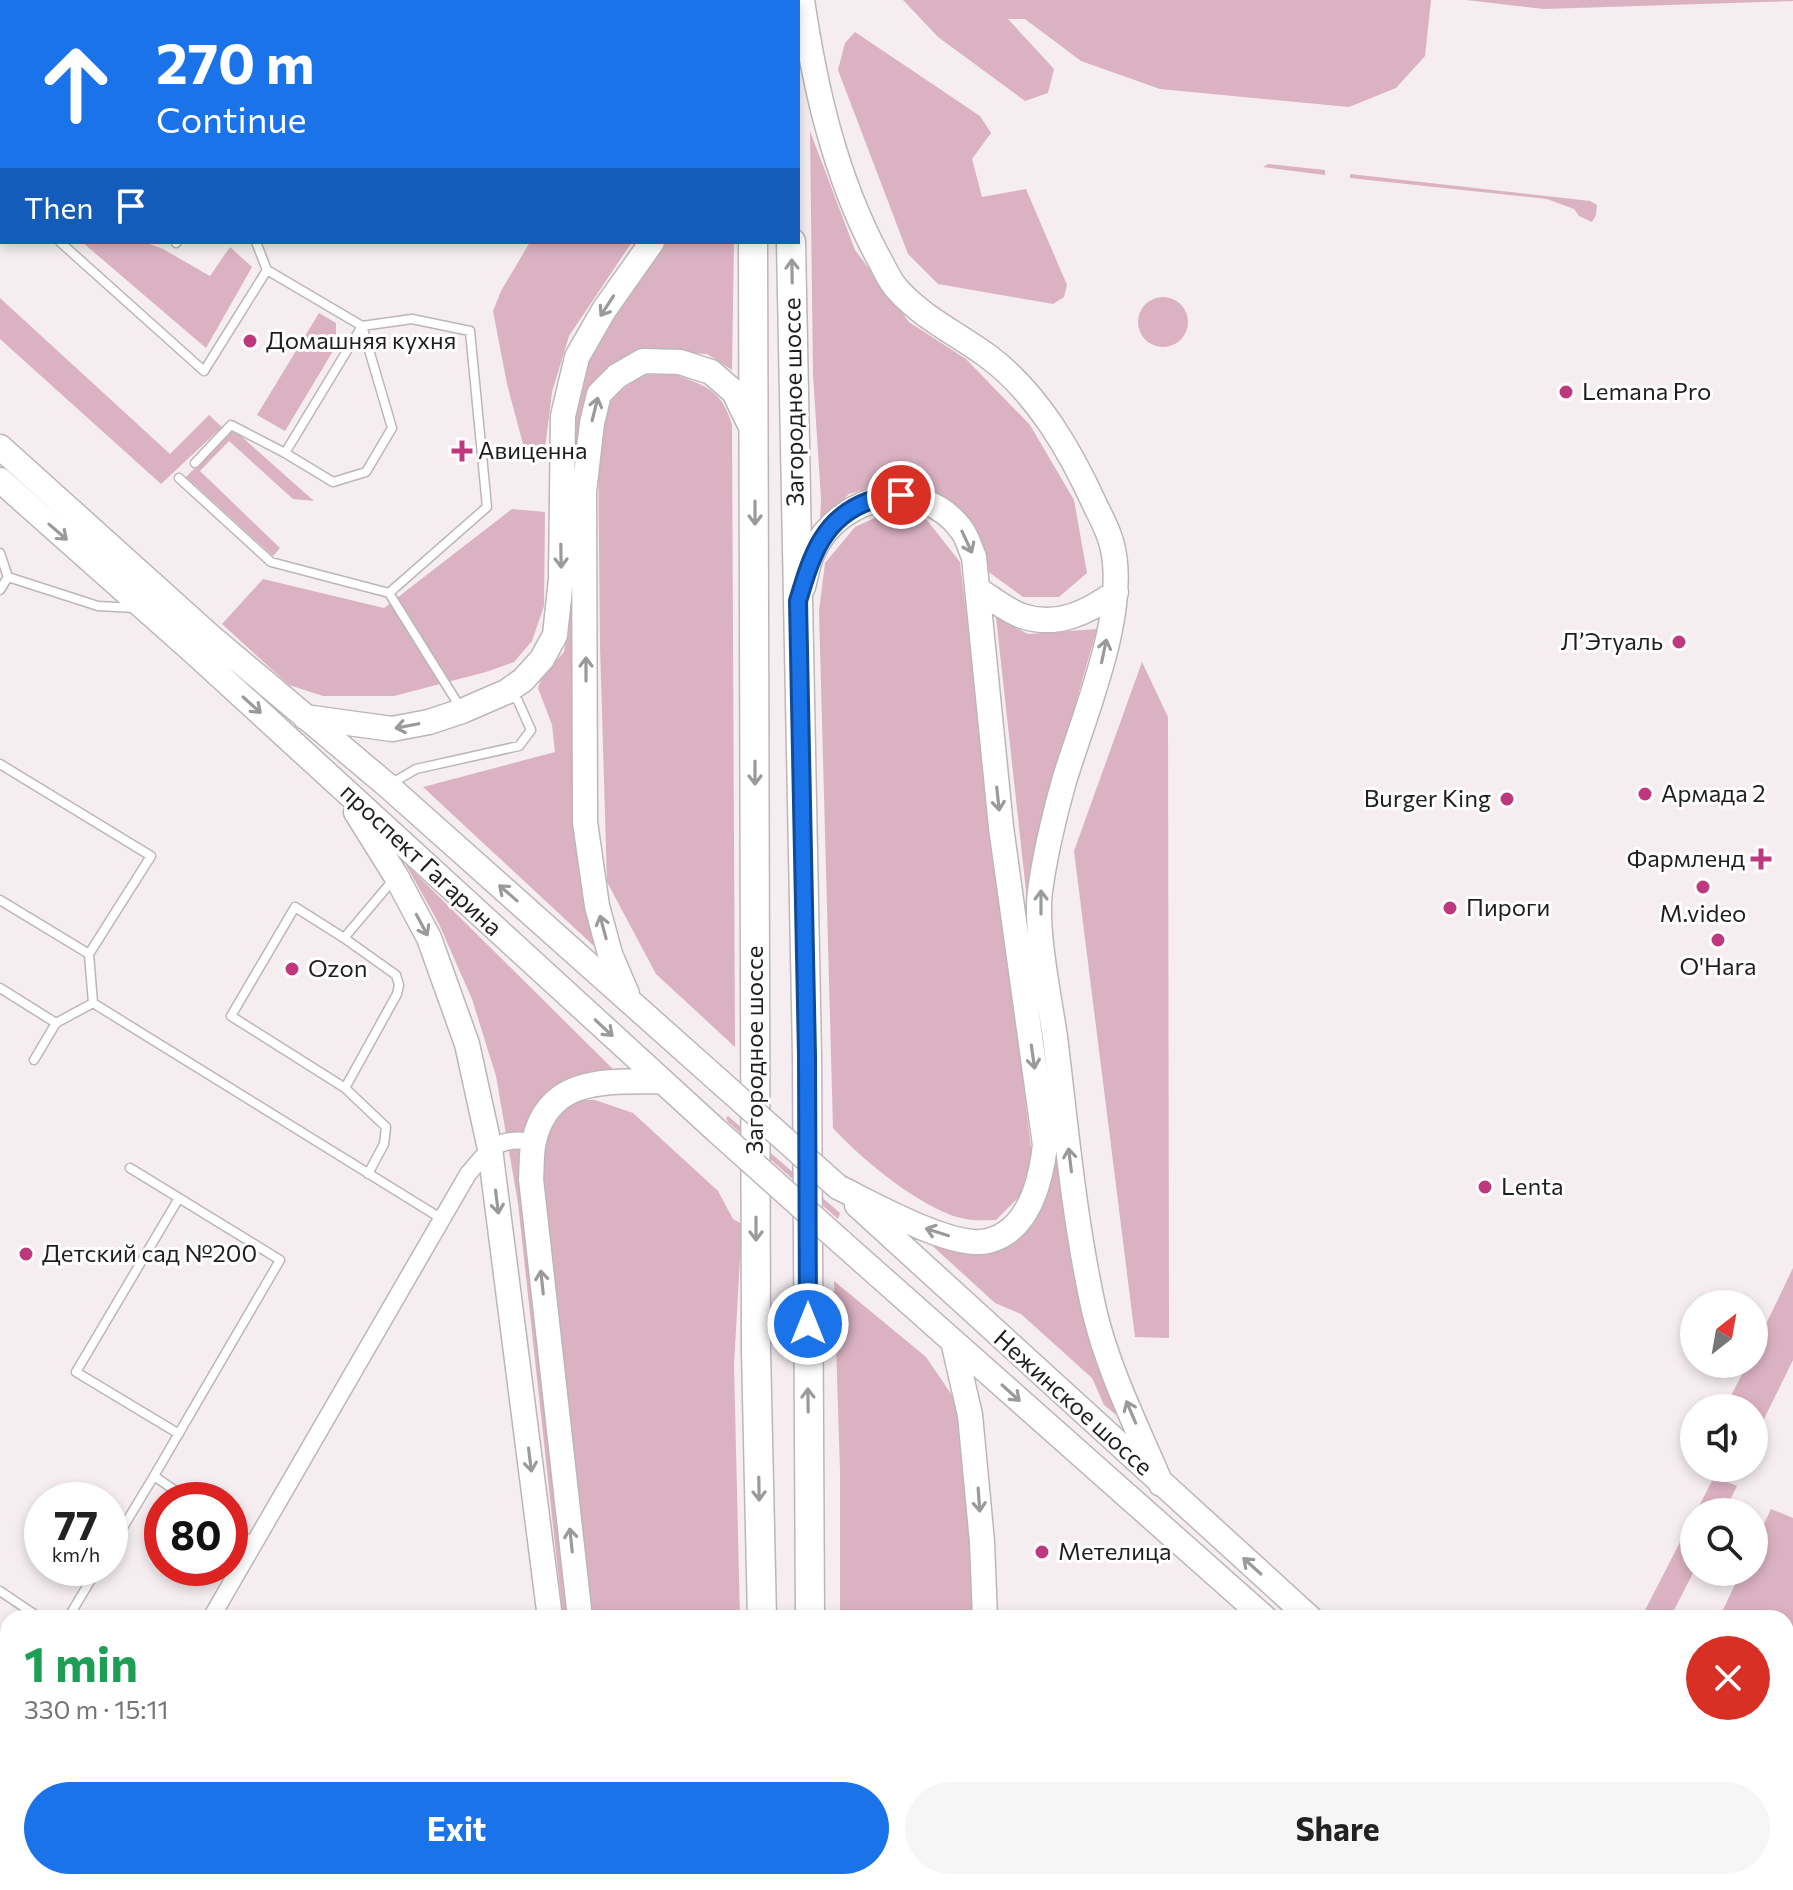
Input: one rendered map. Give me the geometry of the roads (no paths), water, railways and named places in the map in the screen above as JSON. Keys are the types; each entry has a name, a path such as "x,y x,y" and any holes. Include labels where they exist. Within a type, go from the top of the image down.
{"highway":[{"name":"Загородное шоссе","path":"753,244 756,1335 762,1610"},
{"name":"Загородное шоссе","path":"791,244 807,1056 810,1610"}],"main road":[{"path":"802,0 816,85 835,155 861,225 894,287 926,317 994,361 1032,399 1056,431 1089,492 1111,542 1117,570 1116,592 1101,665 1052,826 1039,897 1076,1201 1095,1312 1118,1381 1161,1484"},
{"path":"303,717 392,729 429,722 506,692 523,680 542,659 555,635 561,579 563,416 577,357 604,310 651,244"},
{"path":"630,1000 610,954 597,906 585,822 584,492 592,423 599,394 617,376 643,361 680,362 711,372 734,392 755,435"},
{"name":"проспект Гагарина","path":"0,447 303,717 388,786 838,1187"},
{"name":"проспект Гагарина","path":"0,480 145,608 840,1241"},
{"path":"798,601 814,550 838,519 869,501 901,495 935,506 961,528 974,557 1001,827 1045,1145 1032,1201 1005,1233 987,1242 963,1240 928,1230 838,1187"},
{"path":"978,590 1021,616 1055,621 1088,611 1116,592"},
{"path":"340,786 396,876 429,938 467,1044 490,1149 549,1610"},
{"path":"579,1610 531,1179 534,1142 551,1105 569,1092 593,1083 661,1081"},
{"name":"Нежинское шоссе","path":"838,1187 1301,1610"},
{"name":"Нежинское шоссе","path":"840,1241 1256,1610"},
{"path":"953,1341 970,1415 981,1527 985,1610"}],"street":[{"path":"216,1610 468,1174 490,1149 514,1139 534,1142"}],"lane":[{"path":"62,244 204,371 267,270"},
{"path":"257,244 267,270 362,326 412,319 470,331 487,507 389,593"},
{"path":"285,453 362,326"},
{"path":"195,463 231,425 333,482 366,472 392,428 362,326"},
{"path":"179,478 271,562 389,593 462,711"},
{"path":"0,553 8,577"},
{"path":"8,577 98,606 145,608"},
{"path":"0,590 8,577"},
{"path":"388,786 416,769 519,746 531,730 518,701 506,692"},
{"path":"0,764 151,856 89,954 93,1003"},
{"path":"344,938 396,876"},
{"path":"0,900 89,954"},
{"path":"345,1088 397,994 399,985 396,975 295,907 231,1016 345,1088 386,1127 384,1144 368,1174"},
{"path":"0,988 56,1023"},
{"path":"34,1060 56,1023 93,1003"},
{"path":"93,1003 442,1220"},
{"path":"128,1519 280,1260 130,1168"},
{"path":"179,1198 76,1372 179,1434"},
{"path":"154,1476 163,1482"},
{"path":"248,1539 256,1545"},
{"path":"73,1610 87,1586"},
{"path":"0,1591 28,1610"}],"place":[{"name":"Домашняя кухня","path":"250,341"},
{"name":"Lemana Pro","path":"1566,392"},
{"name":"Авиценна","path":"462,451"},
{"name":"Л’Этуаль","path":"1679,642"},
{"name":"Армада 2","path":"1645,794"},
{"name":"Burger King","path":"1507,799"},
{"name":"Фармленд","path":"1761,859"},
{"name":"M.video","path":"1703,887"},
{"name":"Пироги","path":"1450,908"},
{"name":"O'Hara","path":"1718,940"},
{"name":"Ozon","path":"292,969"},
{"name":"Lenta","path":"1485,1187"},
{"name":"Детский сад №200","path":"26,1254"},
{"name":"Метелица","path":"1042,1552"}]}
